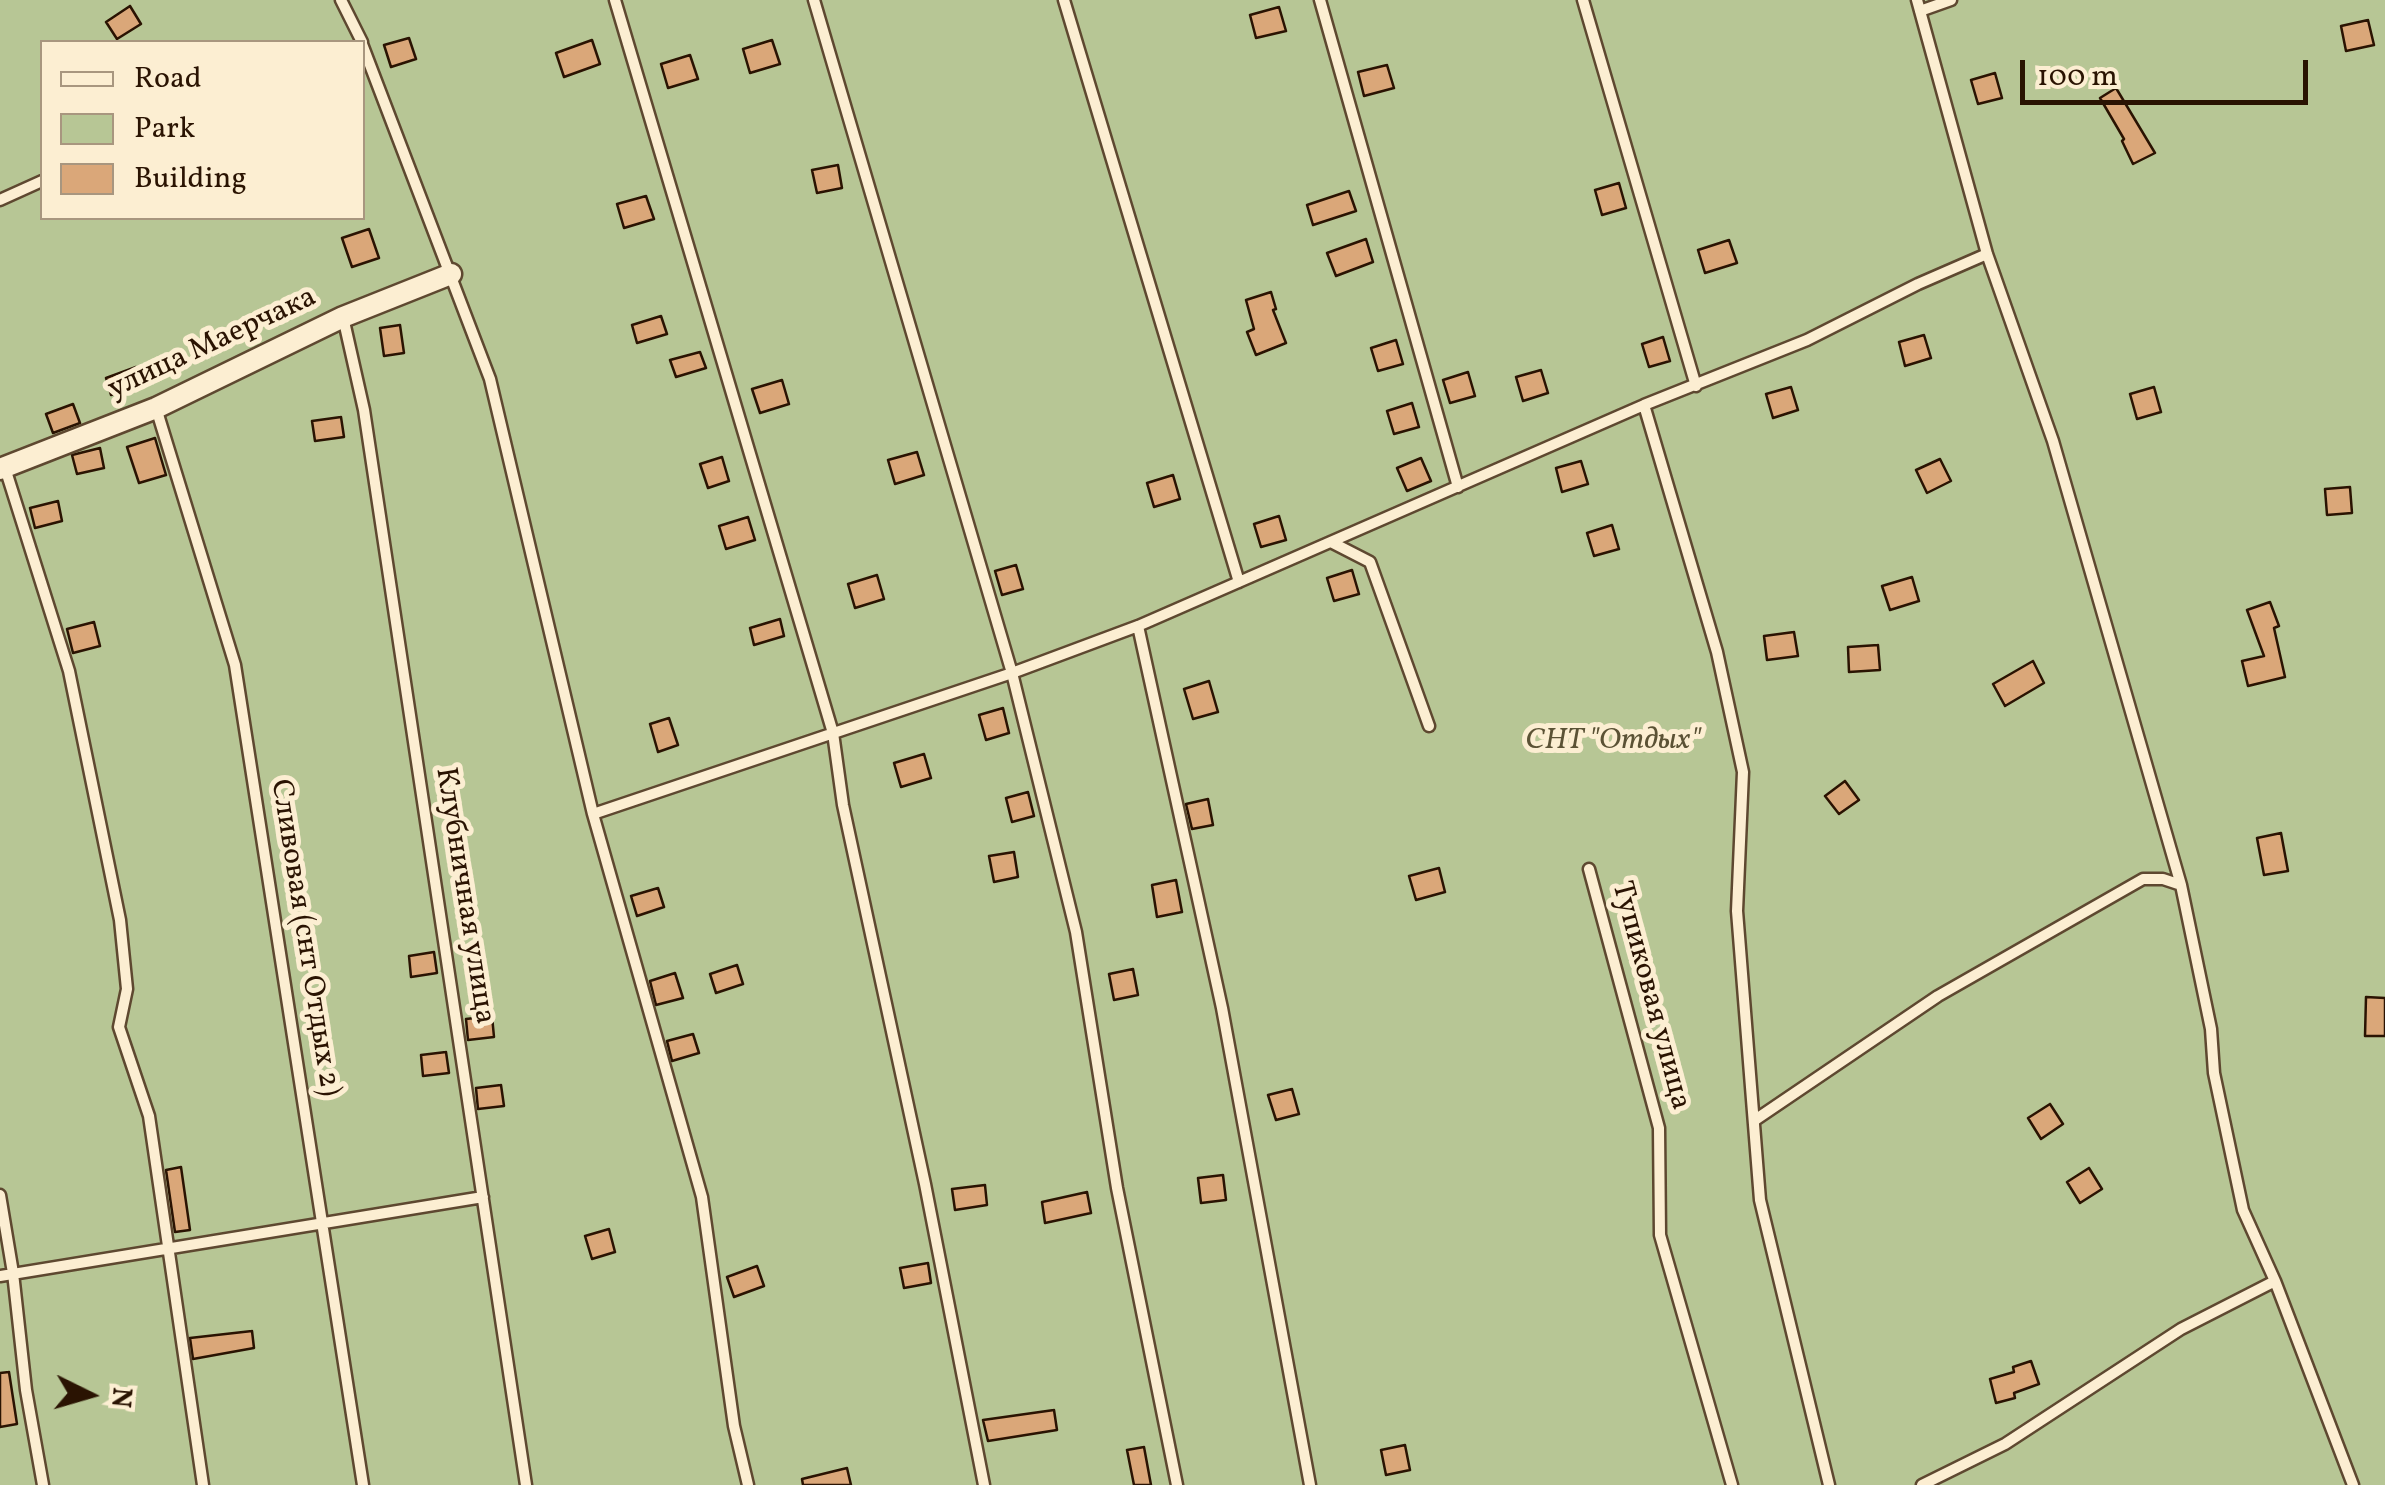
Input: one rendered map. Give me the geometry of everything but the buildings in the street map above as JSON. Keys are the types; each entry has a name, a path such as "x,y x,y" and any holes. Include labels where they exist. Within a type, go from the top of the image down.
{"street":[{"name":"улица Маерчака","path":"2,469 156,408 343,316 451,274"}],"lane":[{"path":"342,0 357,40"},
{"path":"615,0 833,732 843,805 925,1184 984,1485"},
{"path":"814,0 1012,673 1076,932 1117,1188 1176,1485"},
{"path":"1064,0 1239,582"},
{"path":"1320,0 1458,487"},
{"path":"1583,0 1696,386"},
{"path":"1951,0 1919,6 1987,254 2053,441 2181,884 2212,1029 2214,1073 2243,1210 2275,1281 2353,1485"},
{"path":"365,59 490,380 593,814 702,1197 734,1426 748,1485"},
{"path":"0,200 40,182"},
{"path":"593,814 1012,673 1138,626 1644,404 1807,340 1987,254"},
{"name":"Клубничная улица","path":"343,316 364,410 526,1485"},
{"path":"1644,404 1717,652 1743,772 1737,911 1760,1200 1829,1485"},
{"name":"Сливовая (снт Отдых 2)","path":"156,408 234,665 363,1485"},
{"path":"2,469 69,672 120,920 127,990 119,1026 149,1116 203,1485"},
{"path":"1331,542 1370,562 1429,726"},
{"path":"1138,626 1222,1008 1310,1485"},
{"name":"Тупиковая улица","path":"1590,869 1659,1128 1660,1235 1732,1485"},
{"path":"1755,1120 1938,996 2144,879 2181,884"},
{"path":"0,1194 42,1485"},
{"path":"0,1276 483,1197"},
{"path":"1922,1485 2005,1444 2181,1328 2275,1281"}],"green space":[{"name":"СНТ \"Отдых\"","path":"0,0 2385,0 2385,1485 0,1485"}]}
